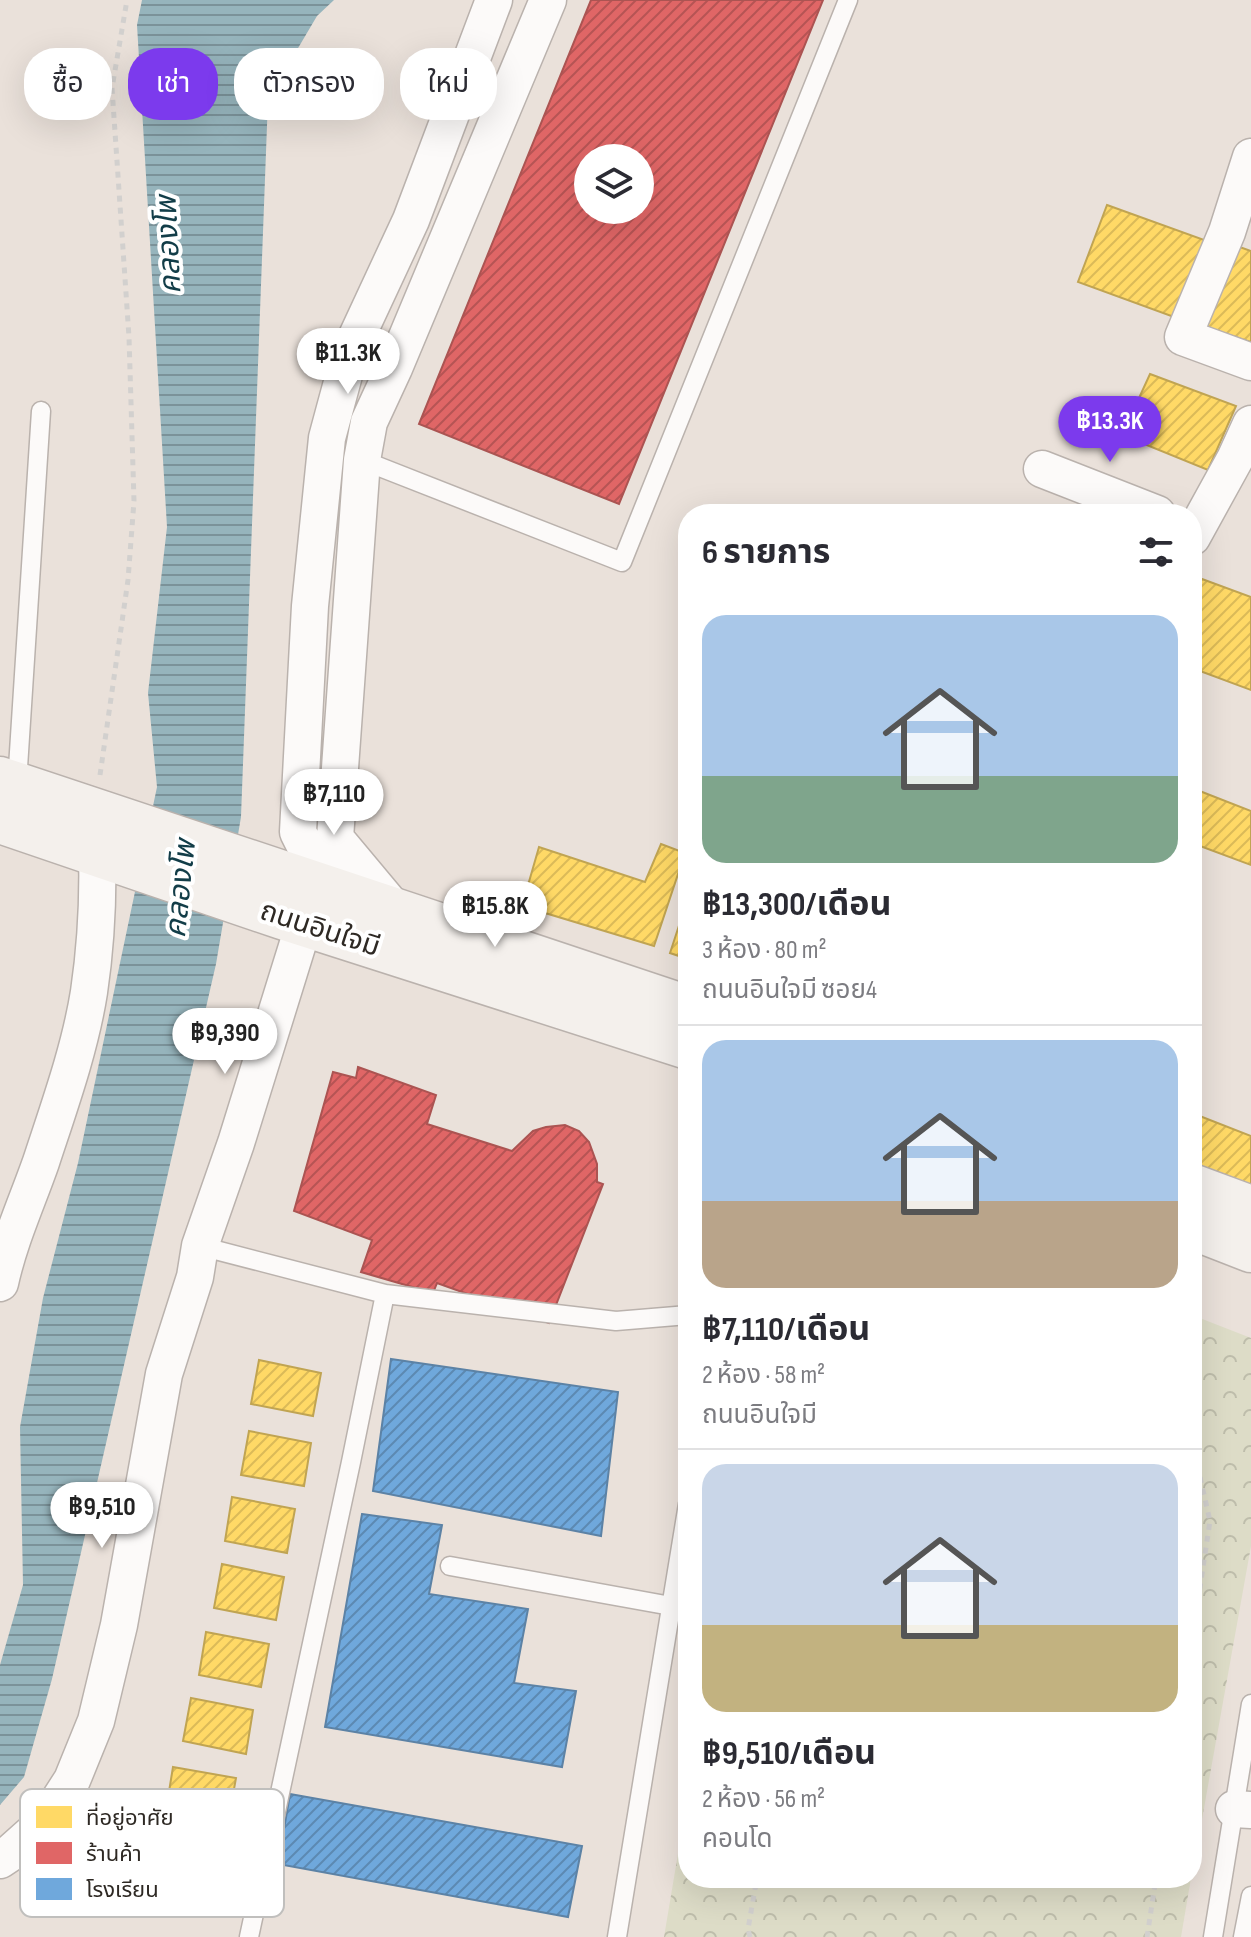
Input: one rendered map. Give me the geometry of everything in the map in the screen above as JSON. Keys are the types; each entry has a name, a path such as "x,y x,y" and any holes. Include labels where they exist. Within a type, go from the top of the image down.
{"main road":[{"name":"ถนนอินใจมี","path":"6,795 105,836 302,894 678,1043"},
{"name":"ถนนอินใจมี","path":"302,894 396,911 678,1005"},
{"path":"1202,1190 1251,1208"},
{"path":"1202,1231 1251,1250"}],"street":[{"path":"302,894 298,832 310,606 327,438 351,349 411,220 494,0"},
{"path":"66,1789 96,1721 119,1625 164,1374 195,1277 200,1246 236,1143 302,894 335,838 362,460 369,422 548,0"},
{"path":"1251,157 1227,232 1183,337 1251,362"},
{"path":"1202,516 1235,459 1251,424"},
{"path":"1042,469 1131,504"},
{"path":"0,1283 5,1257 71,1067 88,994 105,836"},
{"path":"335,838 396,911"},
{"path":"0,1860 20,1844"}],"lane":[{"path":"362,460 622,562 848,0"},
{"path":"6,795 41,411"},
{"path":"200,1246 385,1294 616,1321 678,1316"},
{"path":"281,1789 385,1294"},
{"path":"617,1937 678,1564"},
{"path":"450,1566 671,1606"},
{"path":"1213,1937 1242,1810 1251,1704"},
{"path":"1243,1937 1251,1896"},
{"path":"249,1937 253,1917"}],"path":[{"path":"105,836 134,501 129,337 112,88 127,0"},
{"path":"1202,1486 1210,1521 1202,1574"},
{"path":"750,1937 748,1929 755,1888"},
{"path":"1147,1937 1154,1888"}],"green space":[{"path":"1202,1319 1251,1338 1251,1546 1202,1819"},
{"path":"678,1854 678,1888 1189,1888 1181,1937 664,1937"}],"water":[{"name":"คลองโพ","path":"142,0 334,0 317,16 298,48 234,48 234,120 267,120 241,817 216,964 52,1679 24,1777 0,1805 0,1665 23,1585 20,1427 43,1298 78,1163 157,787 148,693 167,527 143,120 218,120 218,48 138,48 137,25"}],"building: ที่อยู่อาศัย":[{"path":"1107,205 1207,241 1174,317 1078,282"},
{"path":"1234,245 1251,251 1251,342 1202,326"},
{"path":"1150,374 1236,406 1208,470 1122,435"},
{"path":"1202,579 1251,597 1251,690 1202,672"},
{"path":"1202,792 1251,811 1251,865 1202,847"},
{"path":"661,844 678,850 678,874 654,946 522,906 539,847 645,882"},
{"path":"678,929 678,956 670,953"},
{"path":"1202,1117 1251,1136 1251,1195 1202,1177"},
{"path":"259,1360 321,1373 313,1416 251,1404"},
{"path":"249,1431 311,1443 304,1486 241,1475"},
{"path":"232,1497 295,1509 287,1553 225,1541"},
{"path":"222,1564 284,1577 276,1620 214,1608"},
{"path":"206,1632 269,1644 261,1687 199,1675"},
{"path":"191,1698 253,1710 246,1754 183,1741"},
{"path":"173,1767 236,1778 234,1789 169,1789"}],"building: ร้านค้า":[{"path":"591,0 823,0 619,504 419,424"},
{"path":"358,1067 436,1095 427,1124 512,1151 533,1131 546,1127 565,1125 579,1131 589,1142 597,1164 597,1182 603,1184 549,1323 437,1283 433,1293 361,1272 372,1240 294,1211 333,1072 356,1078"}],"building: โรงเรียน":[{"path":"391,1359 618,1392 601,1536 373,1491"},
{"path":"362,1514 442,1525 429,1594 528,1609 514,1683 576,1691 562,1767 325,1727"},
{"path":"290,1794 582,1846 568,1917 284,1865 284,1829"}]}
